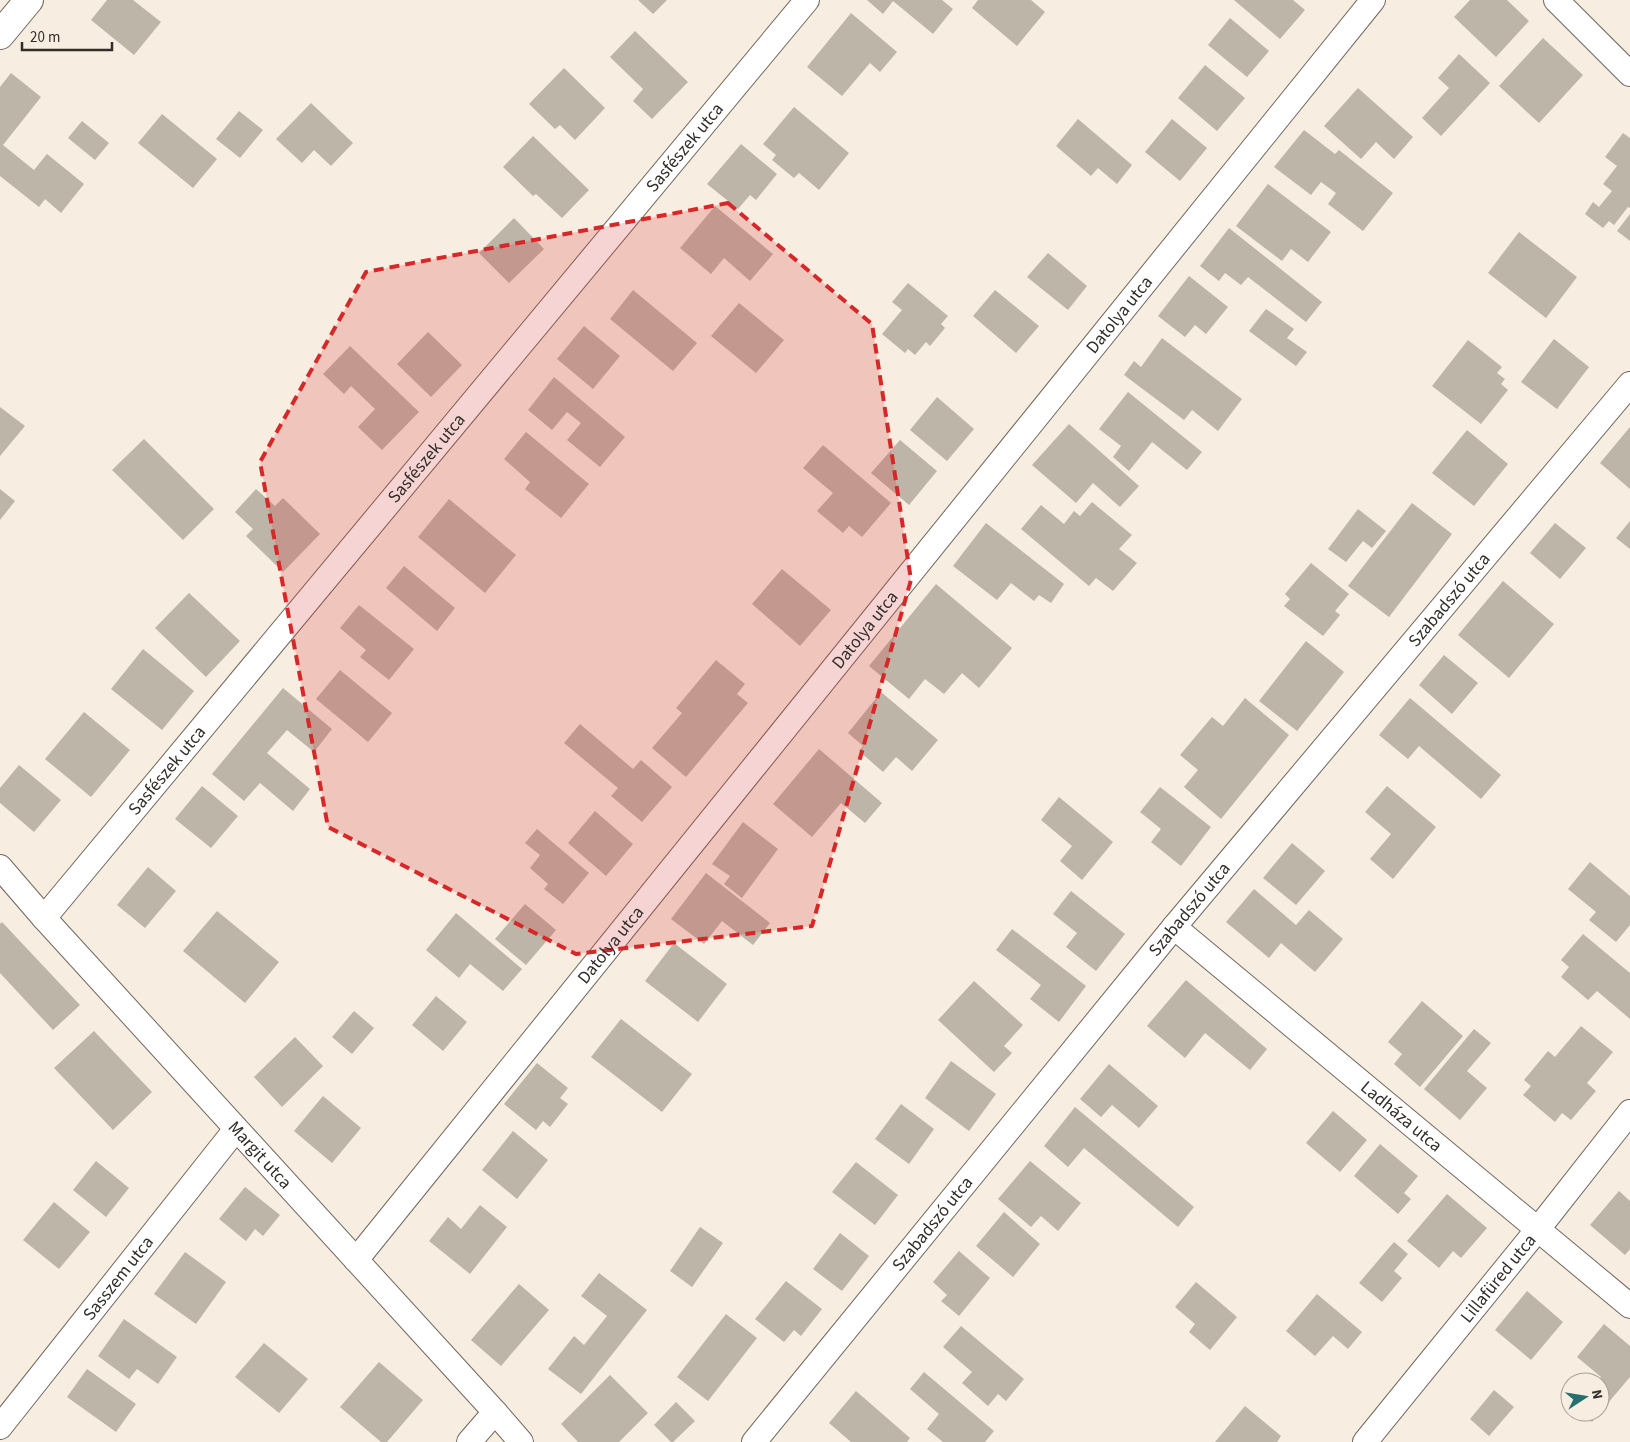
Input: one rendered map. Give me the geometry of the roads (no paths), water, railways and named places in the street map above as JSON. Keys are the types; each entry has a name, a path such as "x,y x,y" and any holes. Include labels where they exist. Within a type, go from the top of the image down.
{"street":[{"path":"0,35 29,0"},
{"name":"Sasfészek utca","path":"44,918 807,0"},
{"name":"Datolya utca","path":"356,1260 1373,0"},
{"path":"1556,0 1630,74"},
{"name":"Szabadszó utca","path":"754,1442 1174,926 1630,384"},
{"name":"Margit utca","path":"0,867 44,918 521,1442"},
{"name":"Ladháza utca","path":"1174,926 1630,1306"},
{"name":"Lillafüred utca","path":"1365,1442 1538,1229 1630,1112"},
{"name":"Sasszem utca","path":"0,1427 236,1129"},
{"path":"469,1442 495,1412"}]}
